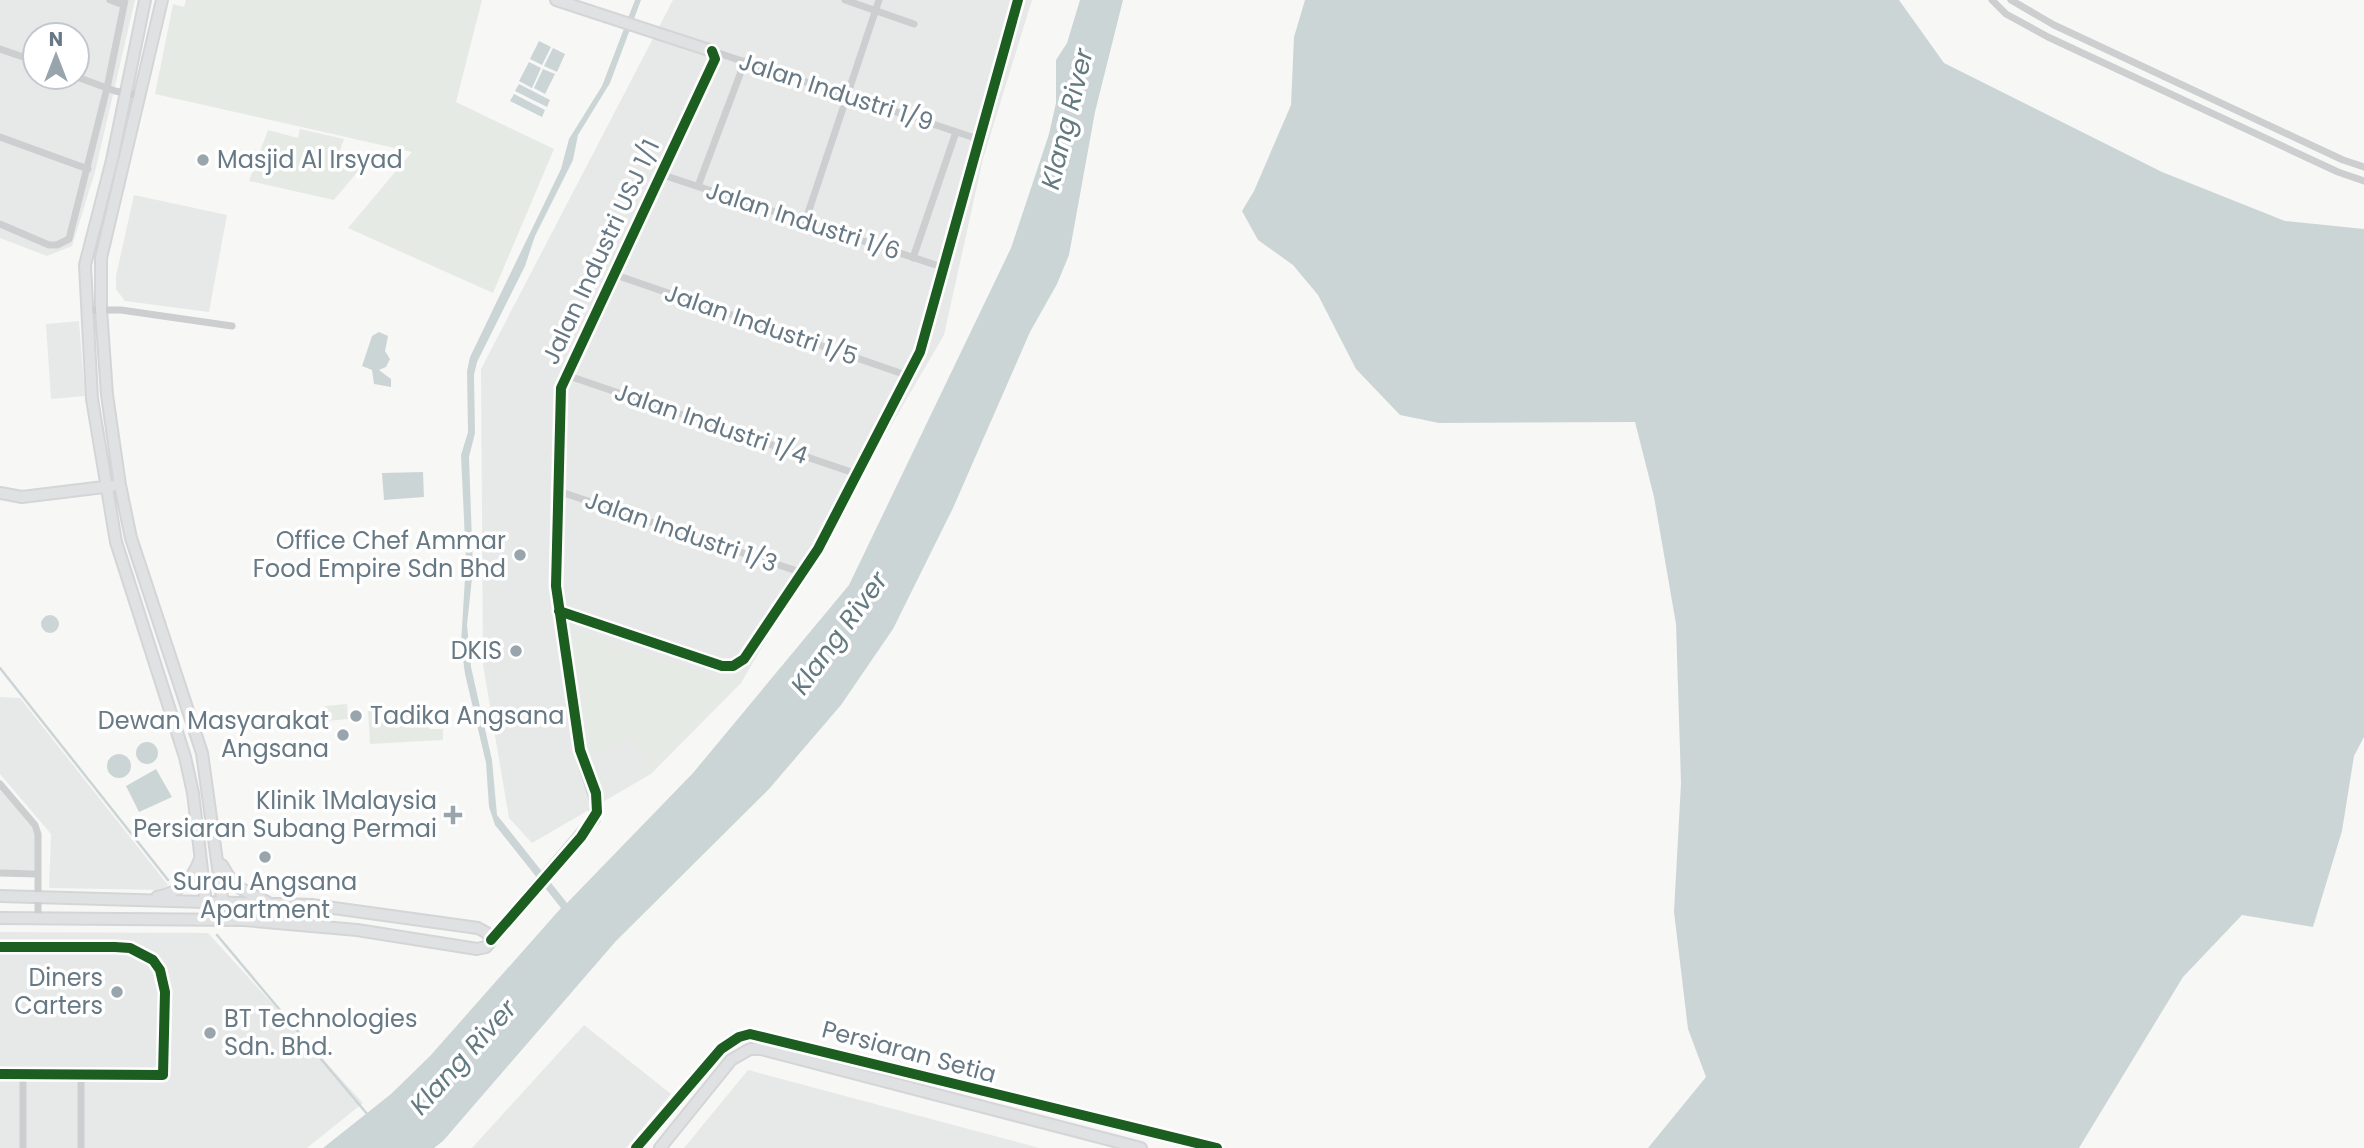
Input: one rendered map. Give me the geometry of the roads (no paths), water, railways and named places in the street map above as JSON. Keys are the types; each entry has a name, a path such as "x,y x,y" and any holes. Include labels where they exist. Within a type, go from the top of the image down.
{"main road":[{"path":"145,0 85,265 85,310 101,462 116,542 186,757 206,904 214,919"},
{"path":"162,0 102,258 100,309 107,395 131,538 202,753 223,904 214,919"},
{"name":"Jalan Industri 1/9","path":"556,0 712,51"},
{"name":"Jalan Industri USJ 1/1","path":"491,940 594,819 597,803 580,750 559,611 561,388 565,374 715,59 712,51"},
{"path":"83,490 96,478 101,462"},
{"path":"0,493 22,497 120,485"},
{"path":"83,490 93,492 109,507"},
{"path":"144,900 175,892 192,874 201,854"},
{"path":"218,856 234,885 271,904"},
{"path":"0,896 362,909 478,928 487,933 491,940 486,947 477,949 310,925 214,919 0,918"},
{"path":"636,1148 721,1049 744,1036 746,1051 730,1060 660,1148"},
{"name":"Persiaran Setia","path":"744,1036 763,1036 1015,1101 1110,1120 1217,1148"},
{"name":"Persiaran Setia","path":"746,1051 761,1049 1141,1148"}],"street":[{"path":"0,225 49,245 63,243 73,231 124,3 110,0"},
{"path":"845,0 914,24"},
{"path":"805,222 879,0"},
{"path":"559,611 722,666 733,666 744,659 803,573 909,376 928,331 1017,0"},
{"path":"1992,0 2006,15 2048,37 2338,172 2364,181"},
{"path":"2011,0 2067,31 2343,160 2364,167"},
{"path":"0,48 21,56"},
{"name":"Jalan Industri 1/9","path":"712,51 978,139"},
{"path":"698,186 746,61"},
{"path":"91,82 141,96"},
{"name":"Jalan Industri 1/9","path":"913,258 956,132"},
{"path":"0,137 88,169"},
{"name":"Jalan Industri 1/6","path":"660,173 945,268"},
{"name":"Jalan Industri 1/5","path":"613,274 909,376"},
{"path":"85,310 100,309 233,326"},
{"name":"Jalan Industri 1/4","path":"565,374 857,474"},
{"name":"Jalan Industri 1/3","path":"558,491 803,573"},
{"path":"0,784 35,825 38,919"},
{"path":"0,873 38,874"},
{"path":"0,947 130,948 153,960 160,970 164,992 163,1075 0,1074"},
{"path":"23,1074 23,1148"},
{"path":"81,1075 81,1148"}],"water":[{"name":"Klang River","path":"635,0 641,0 610,83 578,135 573,160 535,236 525,266 477,362 474,375 475,433 469,457 473,569 467,625 471,667 492,760 497,815 567,903 693,773 849,585 1011,248 1049,134 1056,103 1056,60 1067,43 1080,0 1123,0 1095,112 1069,255 1057,284 1030,332 953,508 893,629 841,705 769,789 616,941 443,1141 434,1148 323,1148 391,1094 430,1056 561,908 495,825 489,807 486,763 465,674 461,643 466,562 461,455 468,432 467,371 470,357 561,169 569,139 602,86"},
{"path":"1305,0 1899,0 1944,63 2162,172 2285,221 2364,229 2364,737 2354,756 2342,831 2313,927 2242,915 2183,977 2079,1148 1648,1148 1706,1077 1688,1029 1674,912 1681,783 1676,624 1654,497 1635,422 1439,423 1400,415 1356,369 1318,295 1293,265 1258,240 1242,211 1254,191 1291,105 1294,37"},
{"path":"539,41 551,47 542,65 530,59"},
{"path":"553,48 565,54 557,72 544,66"},
{"path":"529,62 541,68 532,88 519,81"},
{"path":"543,69 555,74 545,94 534,88"},
{"path":"519,84 550,100 547,107 515,91"},
{"path":"514,94 545,110 542,117 510,101"},
{"path":"379,332 388,336 385,351 390,359 386,367 379,370 391,379 391,387 374,384 372,370 362,366 372,336"},
{"path":"423,472 424,497 384,500 382,473"},
{"path":"46,615 54,615 59,624 57,631 46,633 41,628 41,620"},
{"path":"147,742 155,745 158,753 155,761 147,764 139,761 136,753 139,745"},
{"path":"119,754 127,758 131,766 127,774 119,778 111,774 107,766 111,758"},
{"path":"156,769 172,797 139,812 126,786"}],"waterway":[{"path":"0,668 168,880"},
{"path":"217,935 368,1115"}],"place":[{"name":"Masjid Al Irsyad","path":"203,160"},
{"name":"Office Chef Ammar Food Empire Sdn Bhd","path":"520,555"},
{"name":"DKIS","path":"516,651"},
{"name":"Tadika Angsana","path":"356,716"},
{"name":"Dewan Masyarakat Angsana","path":"343,735"},
{"name":"Klinik 1Malaysia Persiaran Subang Permai","path":"453,815"},
{"name":"Surau Angsana Apartment","path":"265,857"},
{"name":"Diners Carters","path":"117,992"},
{"name":"BT Technologies Sdn. Bhd.","path":"210,1033"}]}
